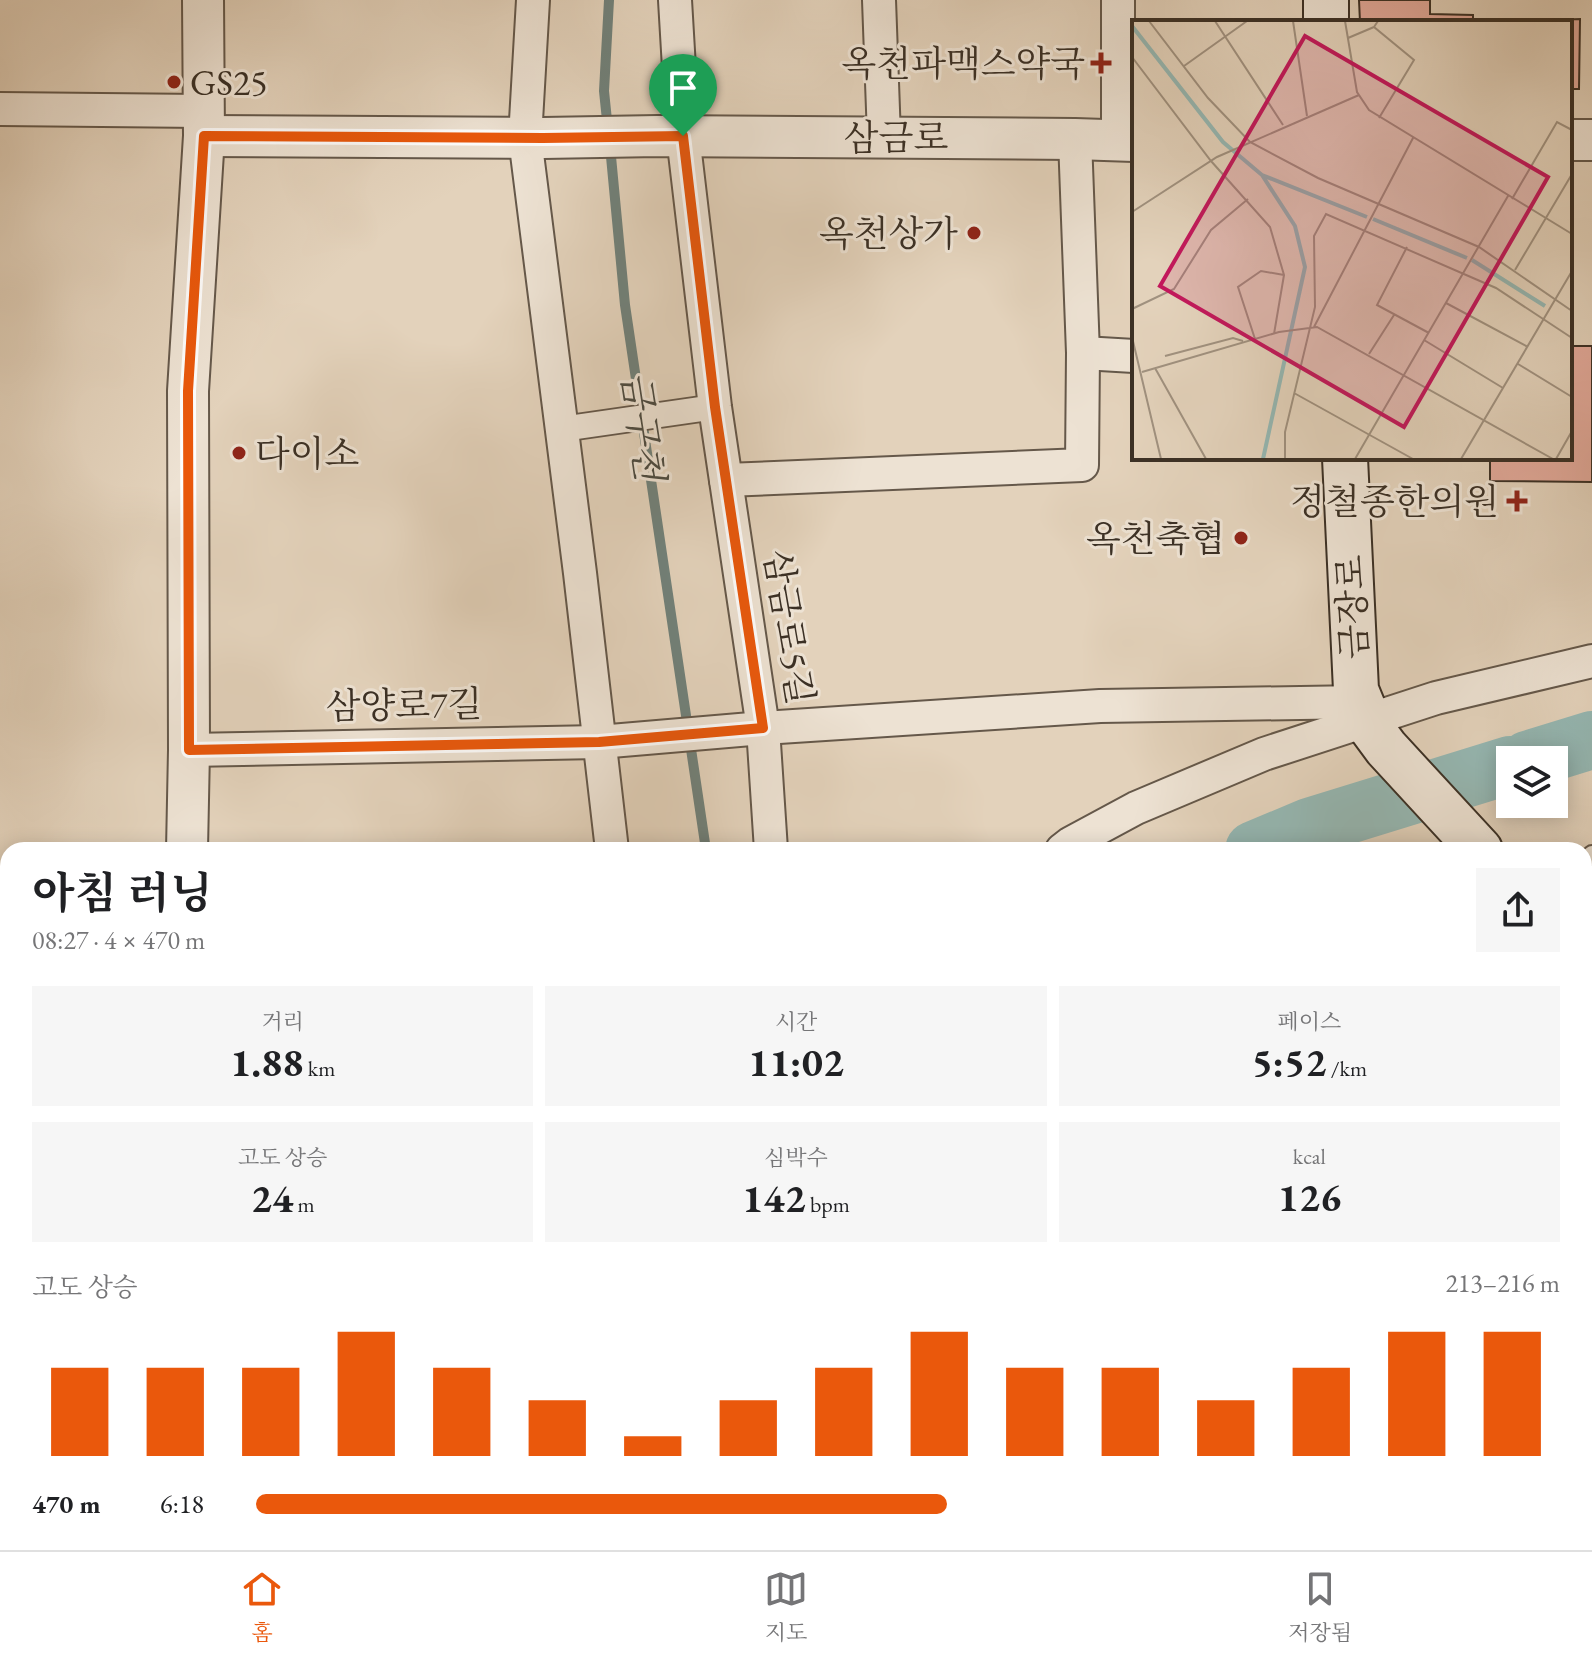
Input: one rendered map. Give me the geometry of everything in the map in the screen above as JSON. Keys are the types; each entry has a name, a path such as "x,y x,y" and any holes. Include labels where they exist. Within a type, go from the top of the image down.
{"main road":[{"name":"금장로","path":"1345,460 1356,690 1372,724"},
{"path":"1372,724 1473,842"}],"street":[{"path":"187,842 188,391 203,123 203,0"},
{"path":"533,0 534,138 562,429 610,740 612,842"},
{"name":"삼금로5길","path":"675,0 671,136 726,480 752,729 1100,706 1372,724"},
{"path":"879,0 884,137"},
{"path":"1118,0 1126,141"},
{"path":"0,109 203,123 534,138"},
{"name":"삼금로","path":"534,138 884,137 1126,141"},
{"path":"726,480 1082,465 1083,353 1075,139"},
{"path":"1083,353 1132,356"},
{"path":"562,429 715,407"},
{"path":"1073,842 1136,808 1264,754 1372,724 1436,698 1592,661"},
{"path":"752,729 770,842"},
{"name":"삼양로7길","path":"189,750 610,740 752,729"}],"building":[{"path":"1359,0 1430,0 1430,14 1473,15 1473,20 1360,20"},
{"path":"1580,19 1579,89 1572,89 1572,20 1546,20"},
{"path":"1572,346 1592,346 1592,482 1490,481 1490,460 1572,460"}],"waterway":[{"name":"금구천","path":"608,130 604,91 609,0"},
{"name":"금구천","path":"610,146 625,305 705,842"},
{"name":"금구천","path":"1568,747 1592,740"},
{"name":"금구천","path":"1273,842 1309,827 1496,769"}],"place":[{"name":"옥천파맥스약국","path":"1101,63"},
{"name":"GS25","path":"174,82"},
{"name":"옥천상가","path":"974,233"},
{"name":"다이소","path":"239,453"},
{"name":"정철종한의원","path":"1517,501"},
{"name":"옥천축협","path":"1241,538"}],"route":[{"path":"204,136 683,136 715,407 763,728 599,742 189,750 188,391 204,136"}]}
